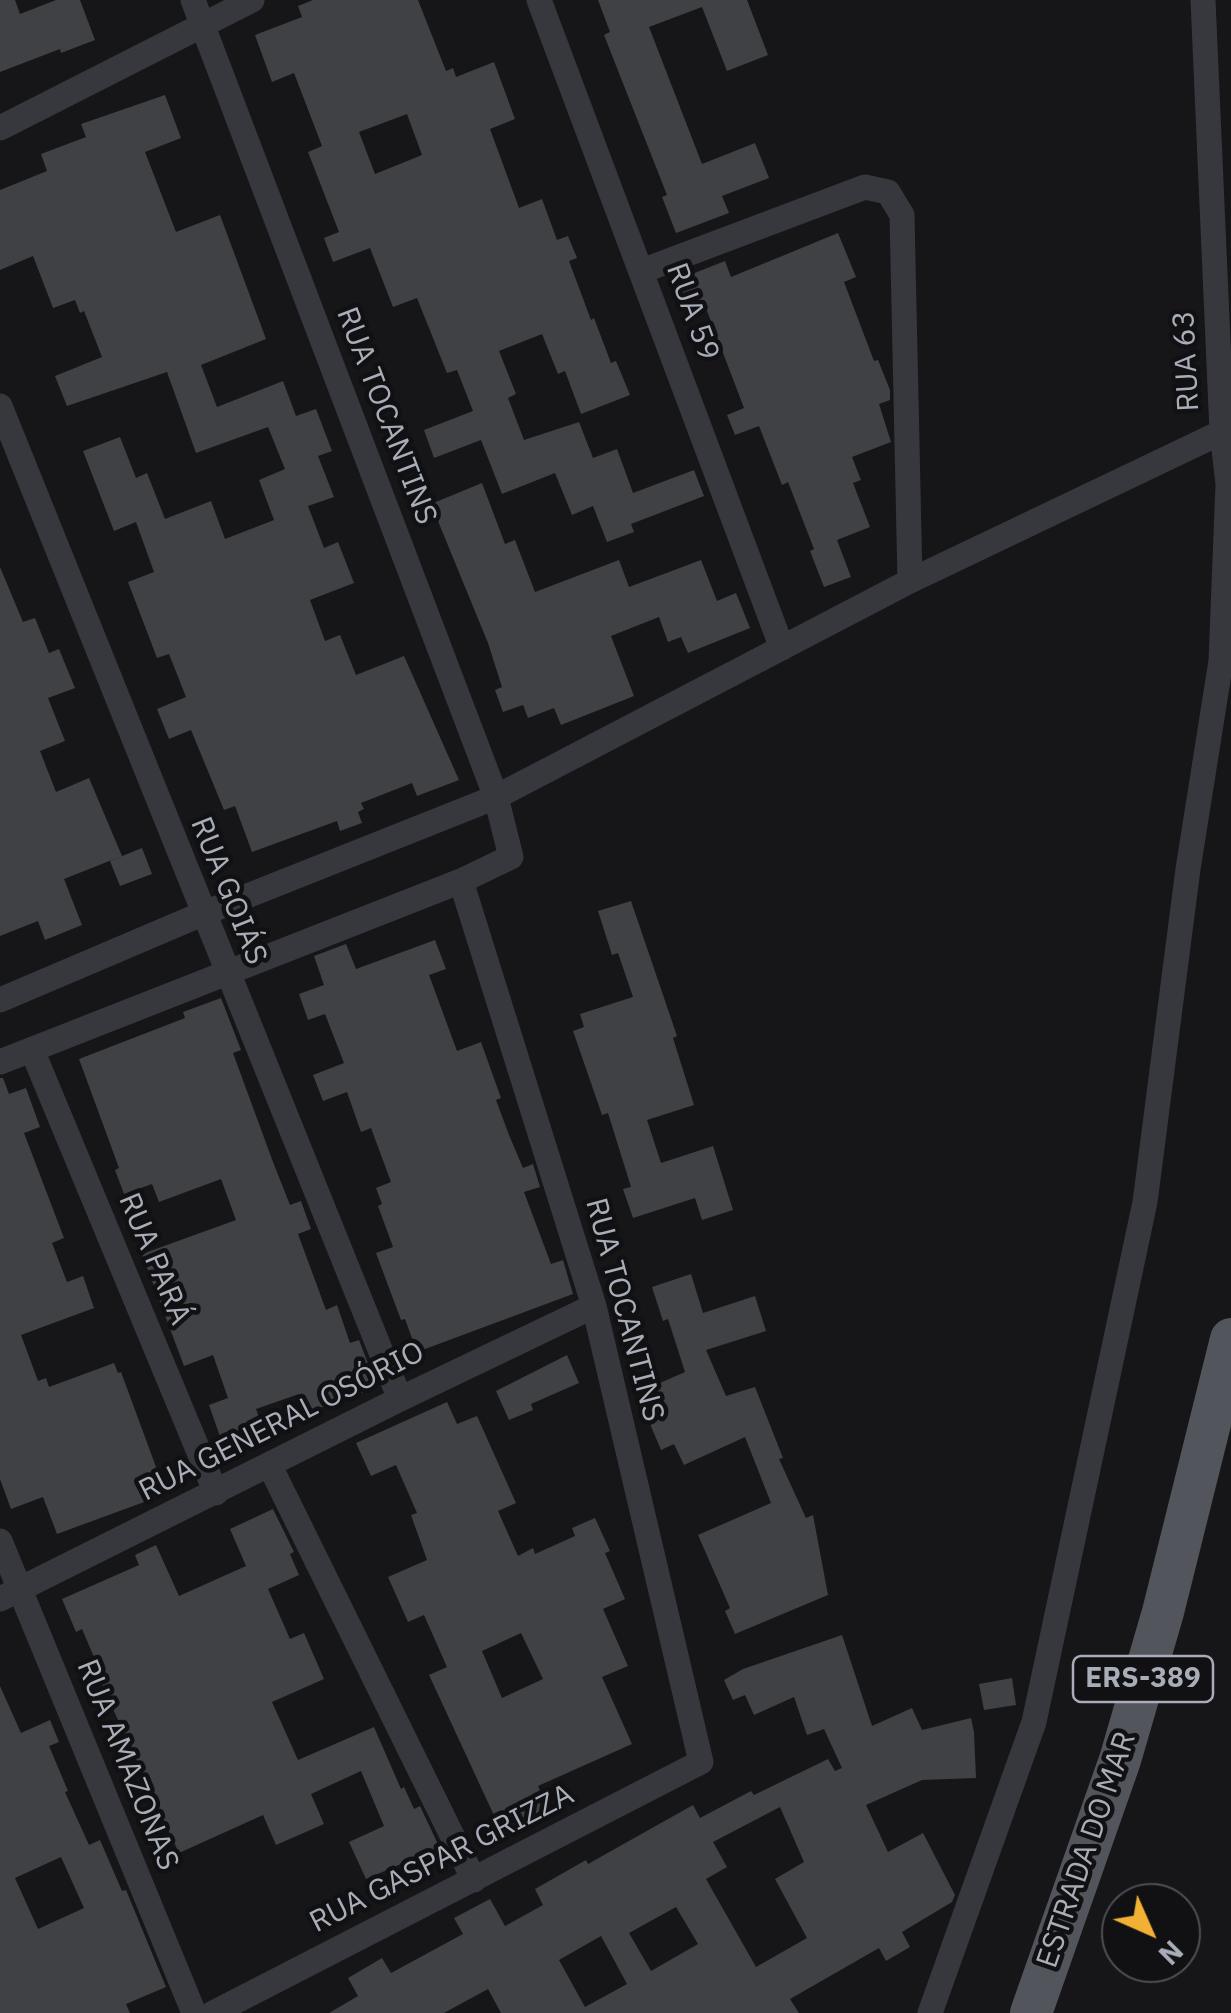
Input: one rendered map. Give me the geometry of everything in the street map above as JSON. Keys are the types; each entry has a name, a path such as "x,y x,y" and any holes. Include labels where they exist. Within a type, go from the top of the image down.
{"main road":[{"name":"ESTRADA DO MAR","path":"1031,2013 1120,1760 1164,1612 1231,1338"}],"street":[{"name":"RUA TOCANTINS","path":"193,0 496,797 511,857 461,881 594,1306 701,1762"},
{"path":"0,128 252,0"},
{"name":"RUA 59","path":"539,0 782,648"},
{"name":"RUA 63","path":"0,1000 202,914 496,797 910,581 1222,432 1203,0"},
{"path":"642,272 866,187 888,192 902,215 910,581"},
{"name":"RUA GOIÁS","path":"0,406 400,1398"},
{"path":"930,2013 1034,1722 1145,1202 1188,870 1221,661 1228,484 1222,432"},
{"path":"0,1062 461,881"},
{"name":"RUA PARÁ","path":"32,1050 216,1493"},
{"name":"RUA GENERAL OSÓRIO","path":"10,1594 400,1398 594,1306"},
{"path":"270,1466 474,1880"},
{"name":"RUA AMAZONAS","path":"0,1542 10,1594 194,2013"},
{"name":"RUA GASPAR GRIZZA","path":"212,2013 701,1762"}],"building":[{"path":"0,0 15,0 20,14 56,0 80,0 95,40 0,72"},
{"path":"313,0 418,0 446,71 453,68 456,77 494,62 515,119 490,129 519,208 542,199 557,240 568,236 577,258 569,261 591,320 594,318 611,363 616,361 630,395 581,414 565,371 558,374 542,334 499,351 516,394 508,398 524,440 579,422 593,458 617,449 633,493 694,470 704,496 631,524 634,532 607,542 593,506 572,515 555,473 502,494 481,440 434,458 424,430 473,411 457,370 447,373 417,298 393,307 370,248 333,262 324,238 339,232 308,152 322,146 294,73 272,82 255,35 302,17 298,6","holes":["407,114 422,155 375,174 359,132"]},
{"path":"598,0 747,0 768,55 727,71 702,7 649,27 702,164 755,143 769,178 722,196 729,213 676,233 662,197 667,195 604,35 610,32"},
{"path":"165,95 181,138 145,152 176,232 220,215 266,339 201,365 217,407 283,381 296,416 316,409 332,451 318,456 334,497 308,506 324,548 338,542 354,583 310,600 325,641 340,635 356,675 404,656 459,780 417,796 412,783 361,803 364,809 358,812 362,823 340,831 337,821 252,852 235,806 224,810 191,730 169,739 157,709 186,697 169,654 157,658 128,582 154,572 136,522 114,531 83,451 120,437 136,478 147,473 165,519 211,501 225,539 274,520 259,480 285,469 268,427 196,453 167,372 67,406 55,376 102,357 84,311 80,313 75,300 53,308 33,256 0,270 0,190 47,171 41,154 86,137 81,124"},
{"path":"838,233 856,277 844,282 874,361 878,360 890,390 890,400 879,404 891,442 852,457 861,480 853,483 870,527 837,540 851,577 824,587 788,482 782,485 759,426 735,435 727,415 744,408 704,303 685,310 674,281 725,261 731,277"},
{"path":"482,483 505,544 515,540 535,592 619,560 629,587 701,560 717,601 736,593 750,628 688,653 681,637 668,642 659,617 611,636 634,696 561,725 554,708 528,718 523,705 503,712 495,690 502,687 488,643 431,504"},
{"path":"0,567 23,622 35,618 49,653 59,649 75,688 48,698 65,741 40,751 56,792 89,778 122,856 64,879 82,925 45,940 38,921 0,936"},
{"path":"142,848 152,874 120,886 110,861"},
{"path":"631,901 677,1036 673,1038 694,1105 647,1120 661,1163 713,1146 733,1210 702,1220 695,1198 633,1218 623,1189 631,1187 608,1113 602,1115 573,1031 584,1027 580,1014 633,997 618,953 612,955 598,911"},
{"path":"435,940 446,969 429,975 457,1051 481,1042 501,1098 496,1100 509,1135 523,1168 533,1164 540,1187 524,1192 551,1264 563,1260 573,1294 417,1352 376,1253 393,1247 378,1206 382,1204 376,1188 391,1182 371,1128 361,1132 347,1092 323,1101 313,1075 344,1063 325,1014 308,1020 299,994 324,985 314,956 346,944 356,969"},
{"path":"221,998 241,1050 233,1053 273,1162 290,1205 301,1201 311,1229 298,1234 326,1310 337,1305 350,1343 359,1340 377,1387 306,1413 299,1394 256,1409 261,1423 255,1425 258,1435 224,1448 209,1405 228,1398 213,1355 184,1366 142,1254 236,1220 221,1179 159,1202 152,1184 124,1194 115,1170 119,1168 79,1059 185,1018 183,1012"},
{"path":"0,1078 9,1094 26,1088 40,1127 24,1133 64,1238 52,1243 67,1282 83,1276 94,1308 21,1335 38,1381 46,1378 49,1387 114,1363 121,1372 166,1494 57,1534 43,1497 11,1509 0,1479"},
{"path":"691,1274 703,1313 755,1296 766,1331 706,1350 726,1396 755,1387 783,1458 779,1459 806,1518 813,1515 828,1595 735,1634 725,1611 730,1608 698,1535 771,1503 745,1437 684,1465 674,1444 661,1450 637,1393 685,1372 668,1319 663,1321 652,1287"},
{"path":"567,1355 579,1383 531,1404 533,1410 509,1420 496,1391"},
{"path":"447,1402 457,1424 477,1416 516,1503 498,1511 518,1556 533,1548 535,1554 575,1536 572,1528 595,1518 625,1599 603,1609 628,1666 602,1677 632,1744 538,1786 551,1816 504,1837 429,1675 447,1667 424,1615 408,1622 388,1577 427,1560 411,1515 417,1513 396,1465 371,1476 356,1443","holes":["521,1633 543,1679 502,1698 482,1651"]},
{"path":"273,1509 294,1552 290,1554 299,1575 268,1589 290,1639 304,1633 324,1679 272,1702 298,1760 374,1727 401,1789 404,1787 414,1809 420,1806 444,1857 415,1870 410,1860 366,1879 349,1842 384,1826 361,1771 311,1794 324,1824 276,1845 263,1815 179,1853 96,1672 100,1671 82,1629 76,1632 62,1599 139,1565 135,1555 156,1545 179,1596 246,1566 230,1529"},
{"path":"842,1635 872,1726 912,1708 922,1730 971,1718 976,1778 922,1780 866,1805 888,1852 923,1833 955,1895 952,1902 902,1932 910,1947 886,1961 879,1948 790,1999 799,2013 501,2013 488,1989 444,2013 329,2013 358,1996 348,1978 382,1958 391,1973 463,1934 454,1918 490,1899 505,1926 543,1905 535,1889 693,1805 700,1818 751,1791 754,1795 828,1759 835,1771 842,1768 824,1729 807,1735 794,1697 754,1715 745,1695 733,1700 724,1680 743,1669","holes":["780,1807 804,1862 775,1879 807,1938 756,1967 706,1879 727,1867 713,1842","676,1907 698,1944 651,1971 629,1933","601,1936 627,1984 585,2007 559,1960"]},
{"path":"1012,1678 1016,1705 984,1710 979,1684"},
{"path":"0,1686 21,1733 50,1720 59,1742 49,1746 68,1791 65,1792 89,1845 100,1840 122,1891 126,1890 166,1987 126,2004 130,2013 0,2013","holes":["61,1857 84,1908 38,1929 15,1878"]}]}
